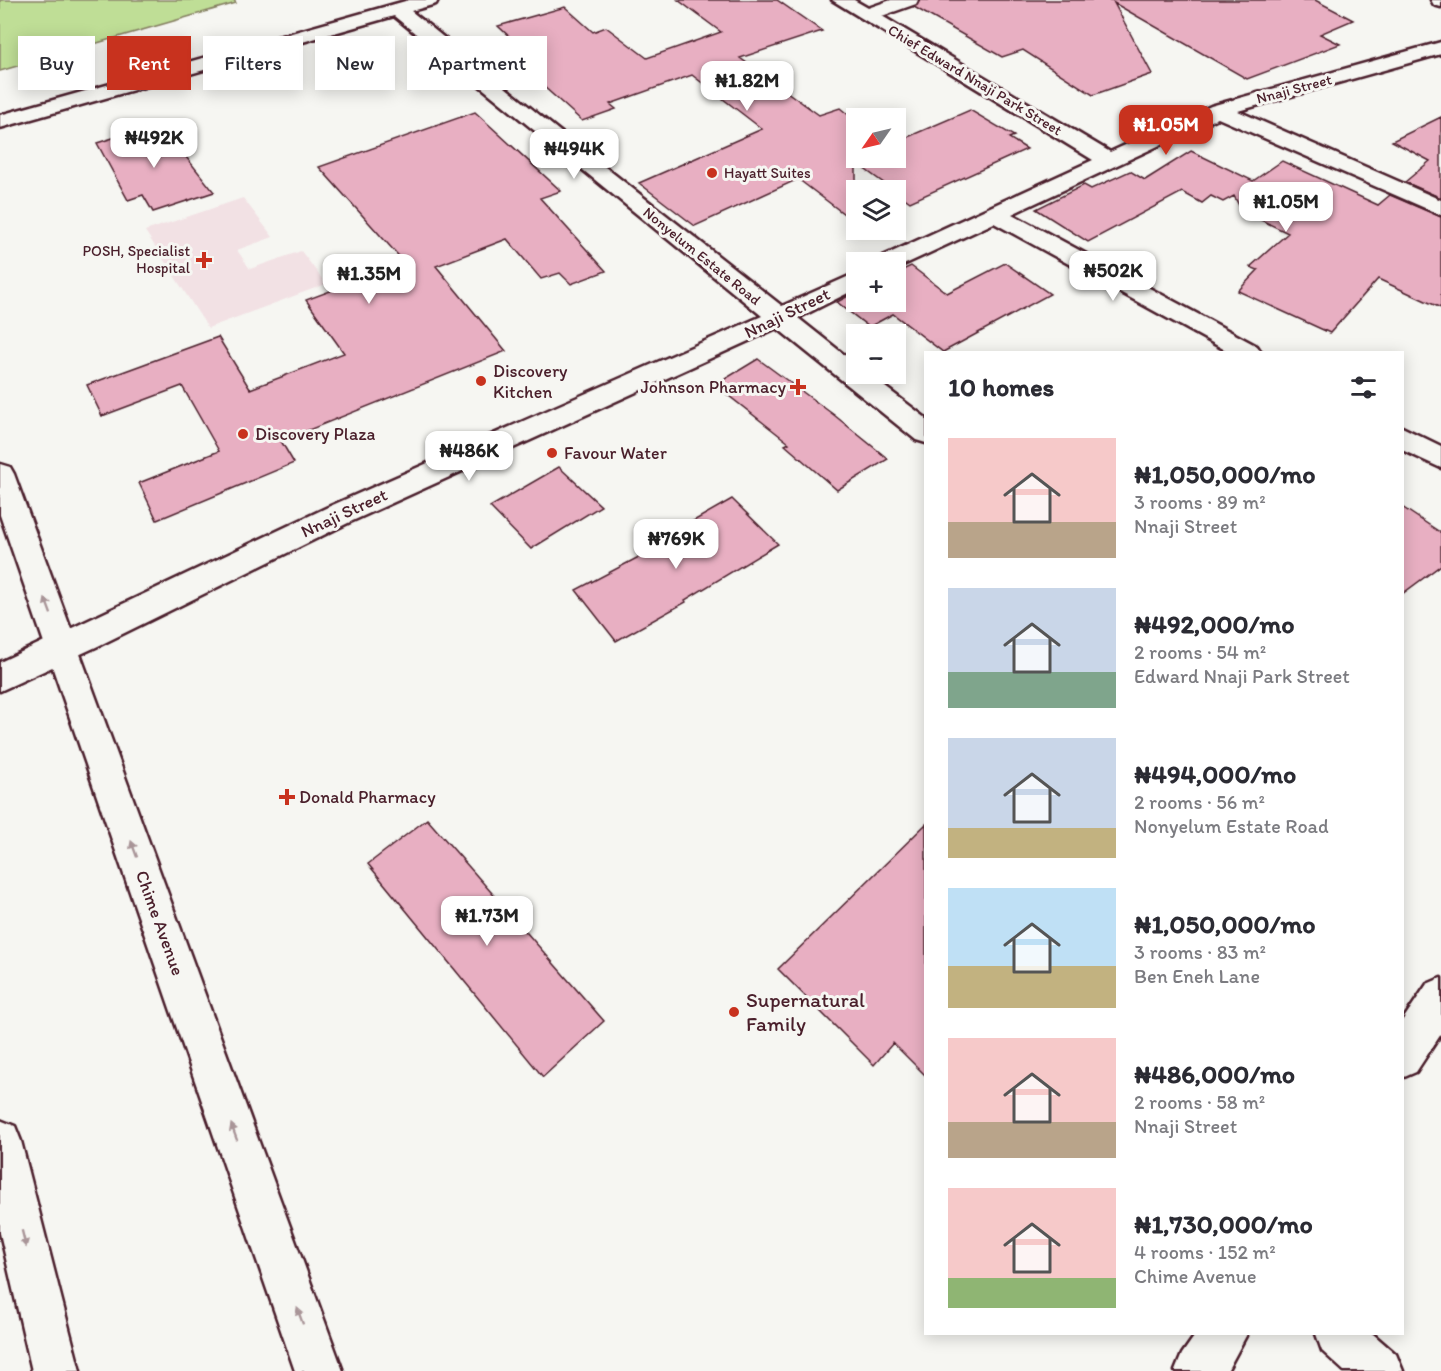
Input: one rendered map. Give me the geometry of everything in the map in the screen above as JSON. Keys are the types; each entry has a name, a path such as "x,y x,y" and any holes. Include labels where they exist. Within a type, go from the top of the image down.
{"street":[{"path":"0,122 429,0"},
{"name":"Chief Edward Nnaji Park Street","path":"841,0 1108,160"},
{"path":"867,15 909,0"},
{"name":"Nonyelum Estate Road","path":"396,9 924,432"},
{"name":"Nnaji Street","path":"906,255 998,215 1108,160 1218,110 1441,48"},
{"path":"1218,110 1441,208"},
{"path":"998,215 1246,351"},
{"name":"Nnaji Street","path":"0,677 63,649 336,515 779,318 846,285"},
{"path":"1404,438 1441,458"},
{"name":"Chime Avenue","path":"0,474 319,1371"},
{"path":"1404,1055 1441,998"},
{"path":"0,1141 56,1371"},
{"path":"1199,1371 1223,1335"},
{"path":"1340,1335 1379,1371"}],"shaded area":[{"name":"POSH, Specialist Hospital","path":"243,198 273,237 237,250 250,269 301,251 326,284 208,328 145,231"}],"green space":[{"path":"0,0 234,0 236,3 121,36 107,36 107,40 95,44 95,36 18,36 18,66 0,71"}],"building":[{"path":"678,0 777,0 822,31 740,58 819,115 840,108 846,113 846,168 856,168 856,180 846,180 846,215 798,179 695,226 639,183 762,129 692,75 610,104 616,109 582,121 547,90 547,36 509,36 498,26 565,7 593,32 606,27 647,58 721,32"},
{"path":"920,0 1315,0 1353,20 1320,34 1340,44 1247,79 1114,3 1152,74 1093,95 1023,50 1002,57 914,7"},
{"path":"970,110 1014,136 1009,138 1027,149 910,202 906,199 906,180 880,180 863,168 906,168 906,138"},
{"path":"475,112 561,191 540,198 606,271 571,284 560,273 541,279 507,239 436,266 506,351 281,441 294,463 157,520 139,483 219,451 182,386 102,416 87,385 218,337 250,389 344,353 306,300 405,263 319,167"},
{"path":"1441,117 1441,198 1405,182 1430,161 1392,141"},
{"path":"163,128 214,192 153,212 143,195 128,200 97,143 129,133 132,138"},
{"path":"1191,151 1253,181 1282,161 1378,205 1390,195 1441,217 1441,308 1378,279 1330,333 1238,291 1258,270 1250,267 1288,233 1242,211 1234,196 1223,202 1211,196 1202,203 1182,192 1088,242 1036,209 1084,185 1091,189 1130,171 1145,180"},
{"path":"1005,263 1050,294 942,351 893,314 875,324 865,324 850,312 906,312 906,268 911,266 947,293"},
{"path":"846,297 846,309 837,302"},
{"path":"758,359 834,415 888,459 837,490 785,445 789,443 715,385"},
{"path":"559,467 601,506 531,549 490,507"},
{"path":"732,499 778,544 685,600 686,602 616,641 576,590 673,539 669,535"},
{"path":"1404,508 1441,533 1441,565 1404,593"},
{"path":"427,819 604,1021 543,1077 368,864"},
{"path":"924,826 924,1074 893,1043 874,1065 778,969"}],"place":[{"name":"Hayatt Suites","path":"712,173"},
{"name":"POSH, Specialist Hospital","path":"204,260"},
{"name":"Discovery Kitchen","path":"481,381"},
{"name":"Johnson Pharmacy","path":"798,387"},
{"name":"Discovery Plaza","path":"243,434"},
{"name":"Favour Water","path":"552,453"},
{"name":"Donald Pharmacy","path":"287,797"},
{"name":"Supernatural Family","path":"734,1012"}]}
